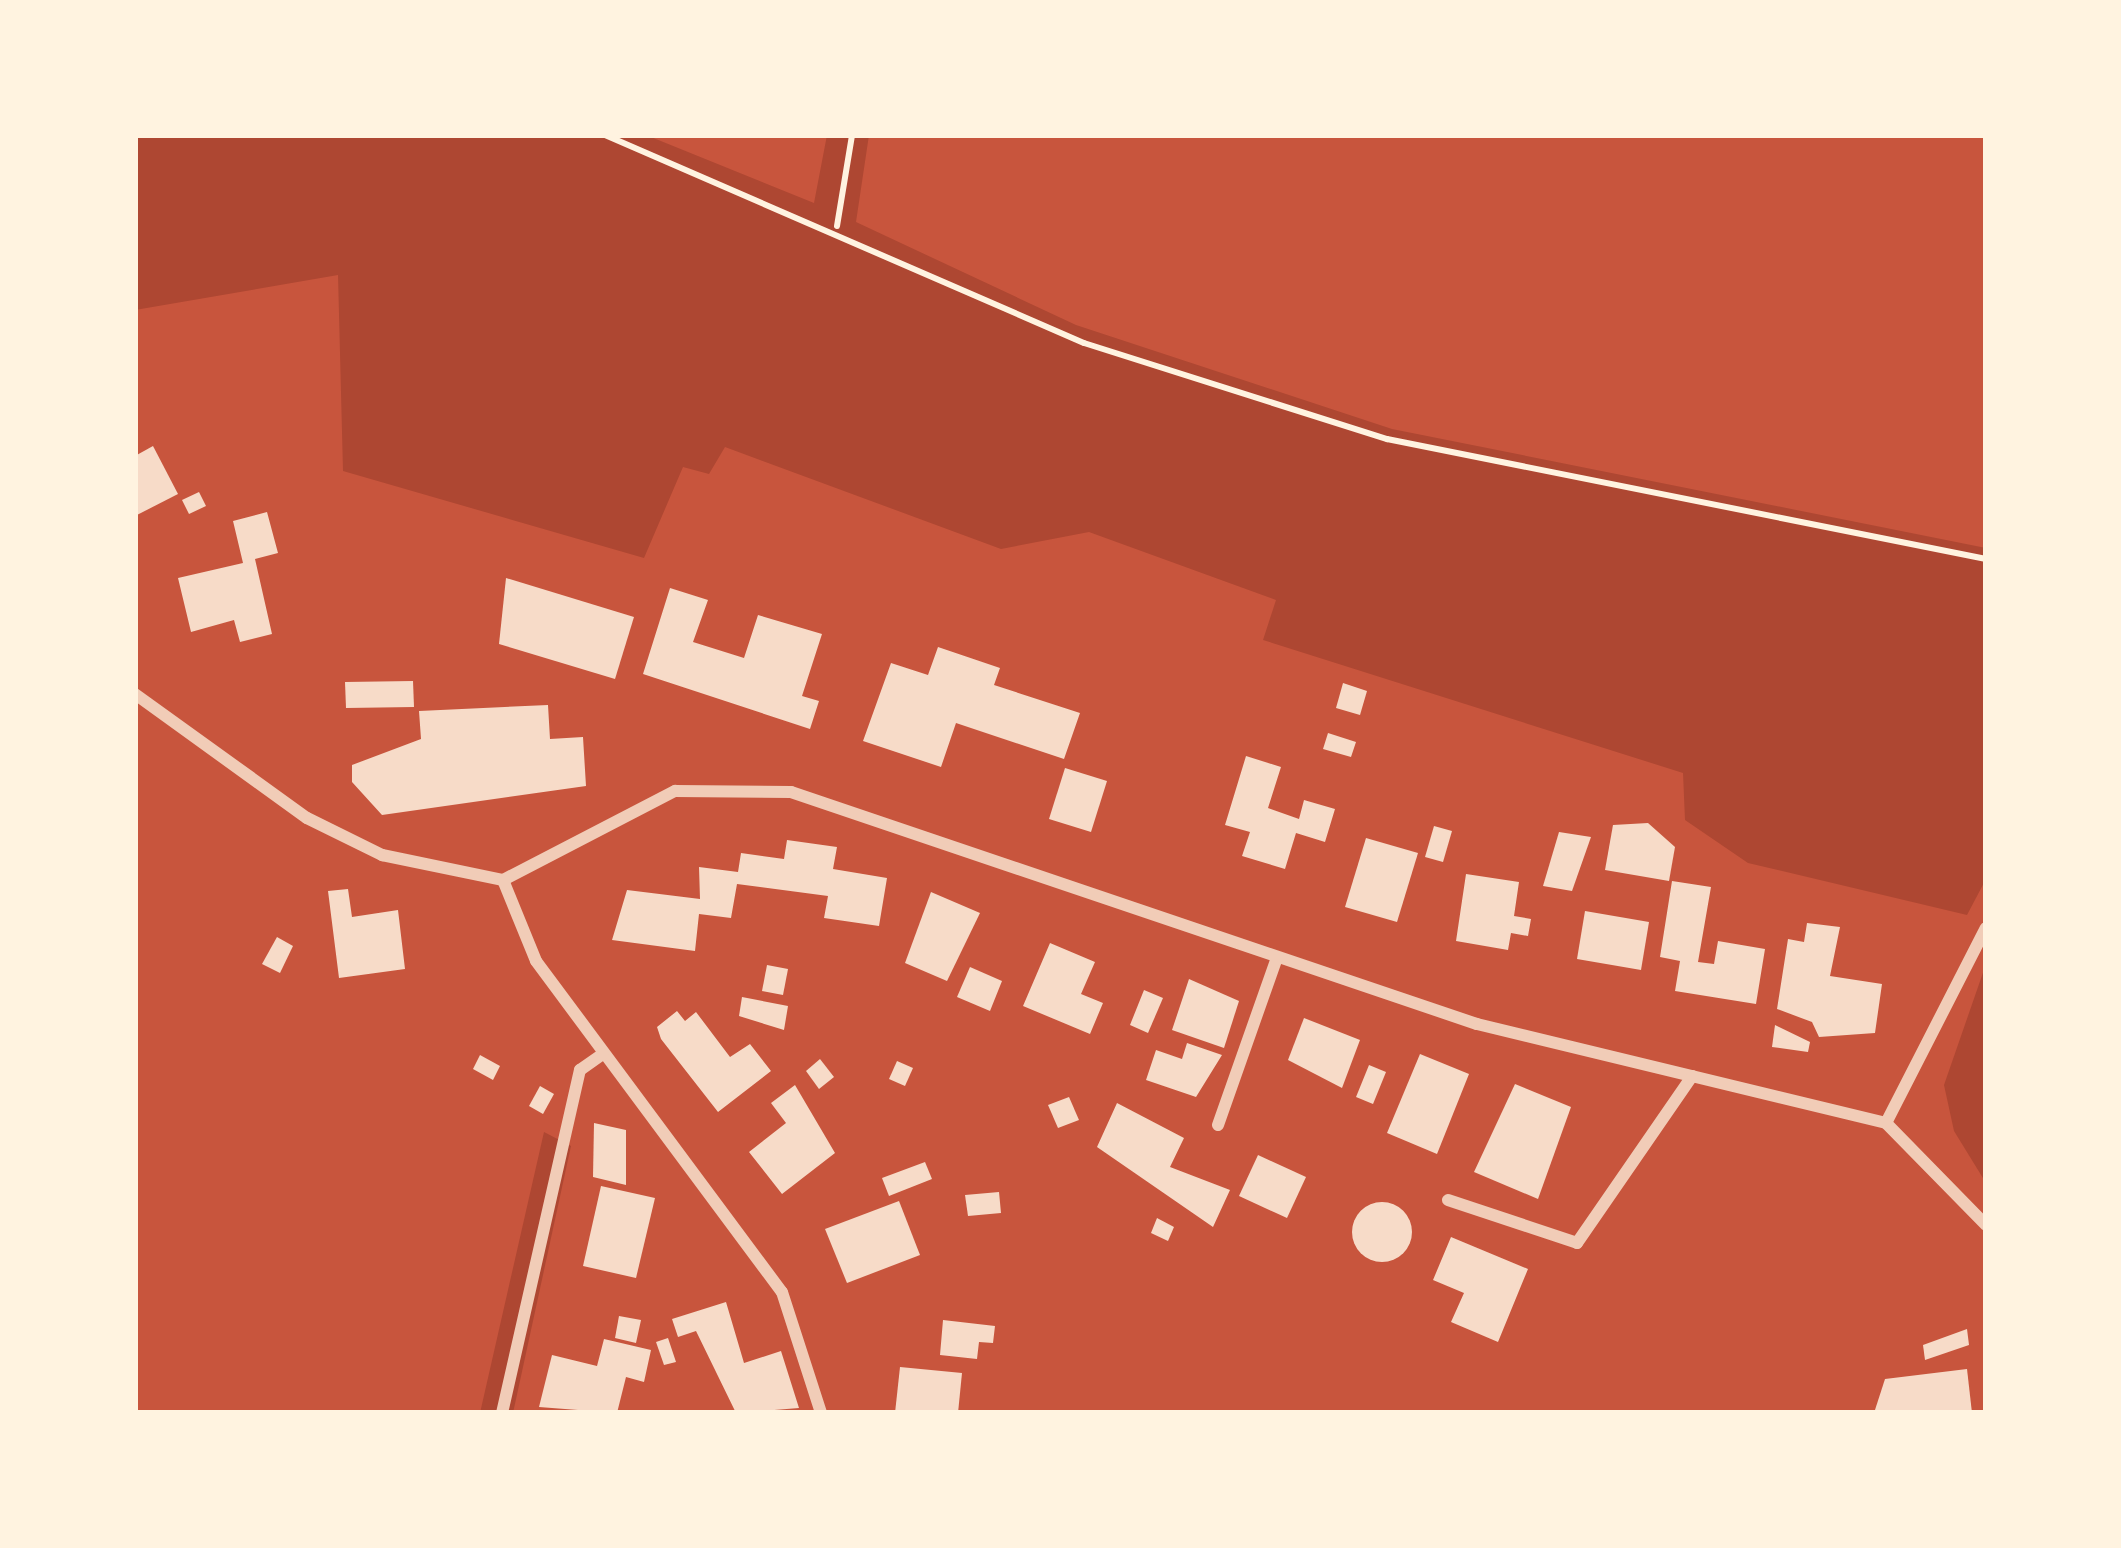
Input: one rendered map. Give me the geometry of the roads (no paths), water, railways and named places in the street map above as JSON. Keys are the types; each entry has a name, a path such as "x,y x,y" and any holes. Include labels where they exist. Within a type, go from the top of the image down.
{"street":[{"path":"135,694 307,818 382,855 503,880 675,791 725,784 791,792 1276,960 1692,1076 1886,1123 1986,1225"},
{"path":"503,880 536,961 782,1292 821,1413"},
{"path":"1886,1123 1986,928"},
{"path":"1218,1125 1276,960"},
{"path":"502,1413 580,1070 603,1054"},
{"path":"1448,1200 1577,1243 1692,1076"}]}
